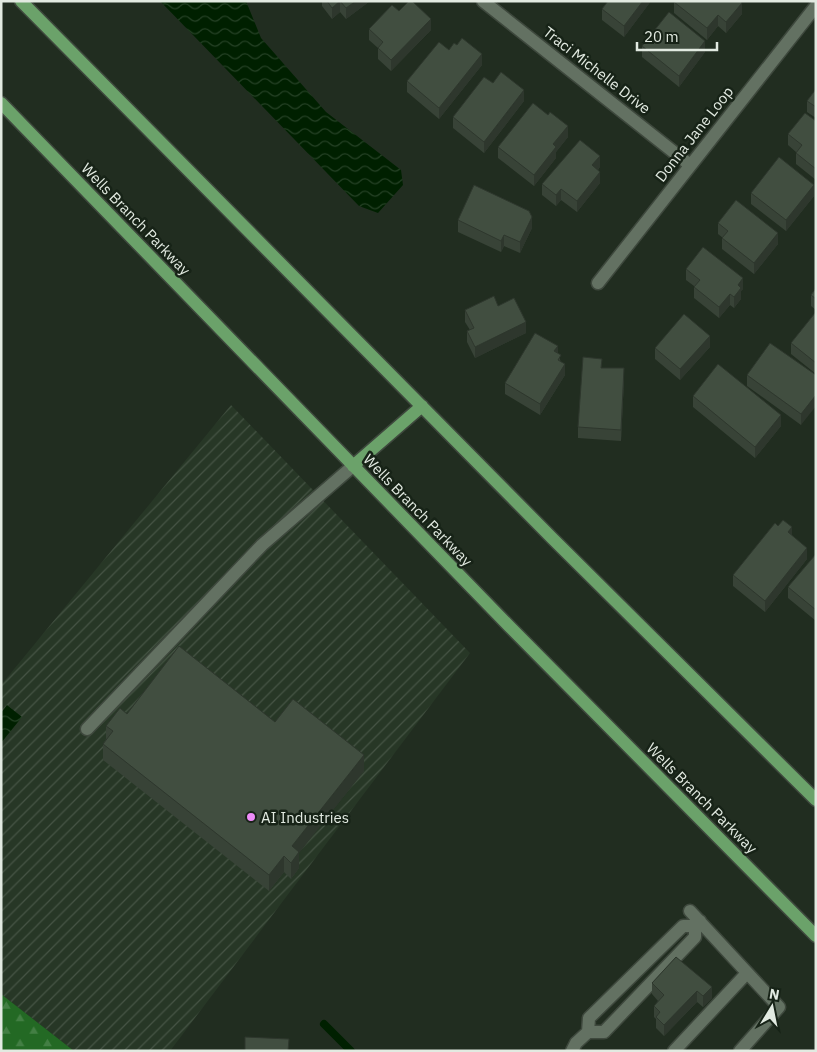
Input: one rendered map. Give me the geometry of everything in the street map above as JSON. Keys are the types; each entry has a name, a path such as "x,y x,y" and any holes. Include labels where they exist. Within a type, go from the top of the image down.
{"main road":[{"path":"21,1 816,800"},
{"name":"Wells Branch Parkway","path":"1,103 508,626 816,936"},
{"path":"353,466 422,406"}],"street":[{"name":"Traci Michelle Drive","path":"482,1 690,165"},
{"name":"Donna Jane Loop","path":"598,283 816,6"},
{"path":"87,729 262,545 353,466"},
{"path":"690,911 698,924 779,1008 740,1051"},
{"path":"572,1051 576,1043 588,1032 604,1032 695,937 698,924"},
{"path":"588,1032 589,1018 683,926 698,924"},
{"path":"674,1051 747,973"}],"shaded area":[{"path":"231,405 470,653 170,1051 74,1051 1,994 1,685"}],"green space":[{"path":"1,994 74,1051 1,1051"}],"water":[{"path":"160,1 246,1 261,38 326,112 401,170 403,185 378,213 359,206"},
{"path":"7,705 22,717 1,743 1,713"}],"building":[{"path":"327,1 340,1 332,8"},
{"path":"340,1 356,1 346,8"},
{"path":"409,1 412,1 431,19 391,60 378,48 383,42 369,29 392,5 399,11"},
{"path":"608,1 643,1 624,26 602,9"},
{"path":"674,1 740,1 742,3 726,22 718,15 707,28"},
{"path":"669,12 705,41 679,76 642,46"},
{"path":"462,38 482,54 439,108 407,81 439,42 449,50 454,43 457,45"},
{"path":"501,72 524,90 484,142 453,117 484,77 493,83"},
{"path":"816,89 816,107 807,101"},
{"path":"533,103 548,115 550,112 568,126 553,144 556,147 534,175 498,147"},
{"path":"805,113 816,121 816,169 796,153 802,145 788,134"},
{"path":"580,140 600,156 592,165 600,172 577,201 561,189 556,195 542,184"},
{"path":"779,157 814,185 786,220 751,193"},
{"path":"474,185 529,211 532,217 520,242 504,235 501,241 458,220"},
{"path":"736,200 778,233 754,263 722,238 728,231 718,223"},
{"path":"703,247 743,278 738,285 741,288 734,297 730,294 719,307 694,287 700,280 686,269"},
{"path":"816,288 816,299 811,295"},
{"path":"494,296 498,306 514,298 526,322 475,347 467,331 474,328 465,310"},
{"path":"816,313 816,363 791,343"},
{"path":"684,314 710,336 680,369 655,348"},
{"path":"535,333 558,346 554,351 561,355 558,360 565,364 540,404 505,383"},
{"path":"770,343 816,375 816,395 801,414 747,375"},
{"path":"583,357 602,359 601,368 624,368 621,430 578,427"},
{"path":"718,364 781,415 755,447 693,396"},
{"path":"783,520 792,527 788,532 807,548 765,601 733,575 775,523 778,526"},
{"path":"816,554 816,610 788,587"},
{"name":"AI Industries","path":"179,646 275,722 293,699 364,755 292,846 299,852 291,863 284,856 269,875 103,744 113,731 106,726 120,708 127,714"},
{"path":"676,957 712,987 703,996 697,991 664,1025 656,1017 660,1012 654,1006 664,995 652,983"},
{"path":"245,1037 289,1039 288,1051 245,1051"}],"waterway":[{"path":"324,1024 351,1051"}],"place":[{"name":"AI Industries","path":"251,817"}]}
